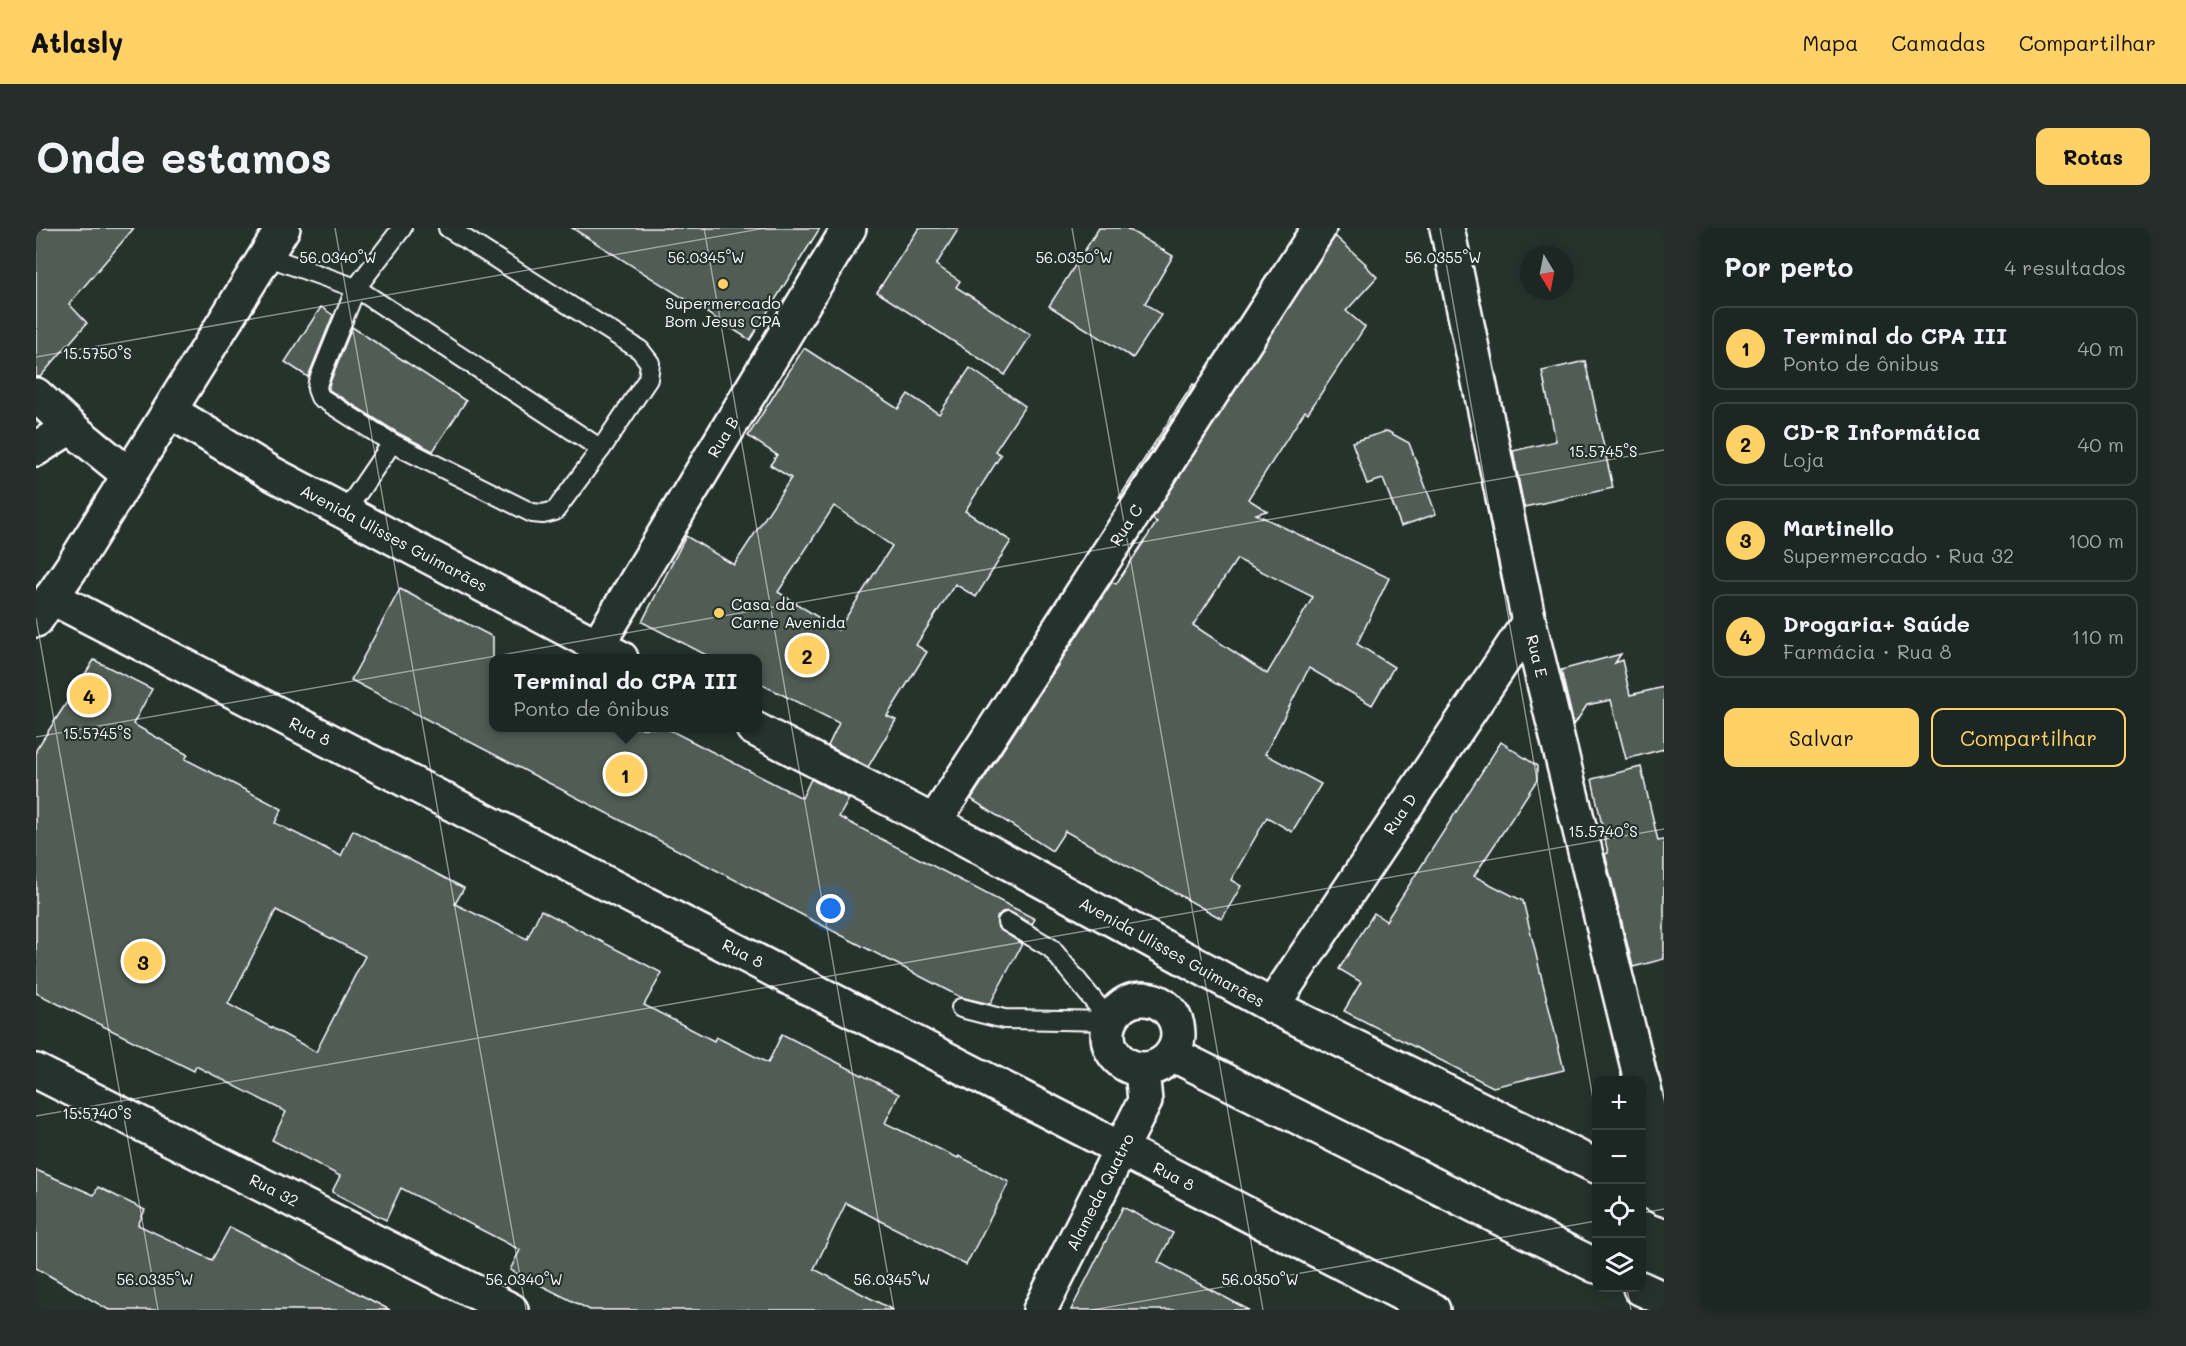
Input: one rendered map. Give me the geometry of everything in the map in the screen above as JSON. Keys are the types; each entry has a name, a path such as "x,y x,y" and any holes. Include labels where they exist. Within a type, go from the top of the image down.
{"main road":[{"path":"43,608 129,476 283,228"},
{"name":"Rua B","path":"609,652 849,228"},
{"name":"Rua C","path":"934,822 1319,228"},
{"name":"Rua E","path":"1447,228 1529,622 1640,1076"},
{"path":"36,395 70,428 129,476"},
{"name":"Avenida Ulisses Guimarães","path":"170,411 271,472 609,652"},
{"path":"36,449 70,428"},
{"name":"Rua 8","path":"43,608 1122,1149 1433,1310"},
{"name":"Rua D","path":"1272,1006 1529,622"},
{"name":"Avenida Ulisses Guimarães","path":"761,732 934,822 1272,1006 1592,1164"},
{"path":"1165,1006 1190,961"},
{"path":"1136,999 1147,999 1165,1006 1175,1020 1179,1031 1172,1054 1164,1063 1142,1070 1121,1062 1109,1044 1110,1021 1116,1011 1136,999"},
{"path":"1172,1054 1592,1264"},
{"name":"Alameda Quatro","path":"1040,1310 1145,1101 1142,1070"},
{"name":"Rua 32","path":"36,1071 511,1310"},
{"name":"Rua E","path":"1646,1101 1664,1172"},
{"path":"1646,1190 1664,1199"},
{"path":"1646,1290 1664,1299"}],"lane":[{"path":"402,228 356,288 318,382 317,389 320,397 392,443 531,513 543,514 555,511 648,379 650,363 640,350 448,228"},
{"path":"266,256 356,288 601,448"},
{"path":"345,512 392,443"},
{"path":"1007,922 1052,948 1110,1021"},
{"path":"961,1008 1004,1019 1110,1021"}],"building":[{"path":"36,228 134,228 69,304 87,323 40,377 36,377"},
{"name":"Supermercado Bom Jesus CPA","path":"572,228 820,228 750,340"},
{"path":"919,228 959,228 936,265 960,281 956,287 1031,335 1005,375 877,292"},
{"path":"1099,228 1126,228 1173,256 1145,303 1161,315 1133,358 1049,306"},
{"path":"1335,236 1377,277 1346,311 1365,327 1308,413 1305,411 1248,499 1267,511 1256,514 1389,578 1357,644 1394,667 1372,705 1309,668 1265,754 1321,784 1292,832 1267,817 1231,880 1241,886 1222,919 1065,831 1052,851 971,799 1112,582 1116,584 1157,522 1152,519","holes":["1237,559 1313,597 1267,674 1193,625"]},
{"path":"321,307 333,315 308,377 285,362"},
{"path":"352,327 466,401 433,451 398,433 329,390"},
{"path":"804,348 898,409 908,394 939,414 970,368 1025,406 995,451 1001,455 965,511 1011,541 976,597 955,584 916,645 927,652 887,716 896,720 868,767 828,746 839,723 762,684 762,654 704,654 642,622 686,536 734,565 791,478 770,465 777,455 748,436","holes":["834,506 892,546 838,630 778,592"]},
{"path":"1585,361 1613,488 1524,507 1513,451 1556,441 1542,371"},
{"path":"1193,384 1195,385 1121,499 1119,498"},
{"path":"1387,431 1409,443 1436,514 1401,526 1383,479 1367,484 1352,442"},
{"path":"400,589 493,637 493,654 489,654 489,732 674,732 802,798 811,779 849,799 839,817 1035,919 1032,924 1008,911 1002,912 997,917 998,928 1022,944 990,1004 960,997 351,680"},
{"path":"1621,654 1615,663 1622,660 1630,695 1664,687 1664,749 1626,759 1611,700 1587,705 1574,725 1561,670"},
{"path":"94,660 152,689 133,724 188,755 185,759 282,809 275,823 341,856 353,830 464,888 455,904 527,939 541,910 662,973 644,1005 714,1041 716,1037 768,1063 782,1034 899,1094 885,1123 958,1158 959,1156 1009,1182 966,1265 846,1203 814,1269 893,1310 590,1310 510,1270 520,1250 401,1188 386,1220 332,1192 340,1176 272,1140 286,1112 196,1066 194,1071 36,993 36,750","holes":["276,910 365,956 316,1052 228,1004"]},
{"path":"1501,742 1537,766 1537,780 1474,876 1523,901 1564,1070 1493,1087 1344,1011 1361,982 1339,969 1374,913 1386,921"},
{"path":"1641,767 1658,841 1664,840 1664,959 1633,967 1605,854 1608,853 1592,779"},
{"path":"36,1170 94,1195 98,1187 145,1210 138,1225 212,1260 230,1227 390,1310 109,1310 36,1268"},
{"path":"1123,1207 1173,1233 1158,1262 1249,1310 1071,1310"}],"place":[{"name":"Supermercado Bom Jesus CPA","path":"723,284"},
{"name":"Casa da Carne Avenida","path":"719,613"},
{"name":"CD-R Informática","path":"807,655"},
{"name":"Drogaria+ Saúde","path":"89,695"},
{"name":"Terminal do CPA III","path":"625,774"},
{"name":"Martinello","path":"143,961"}]}
